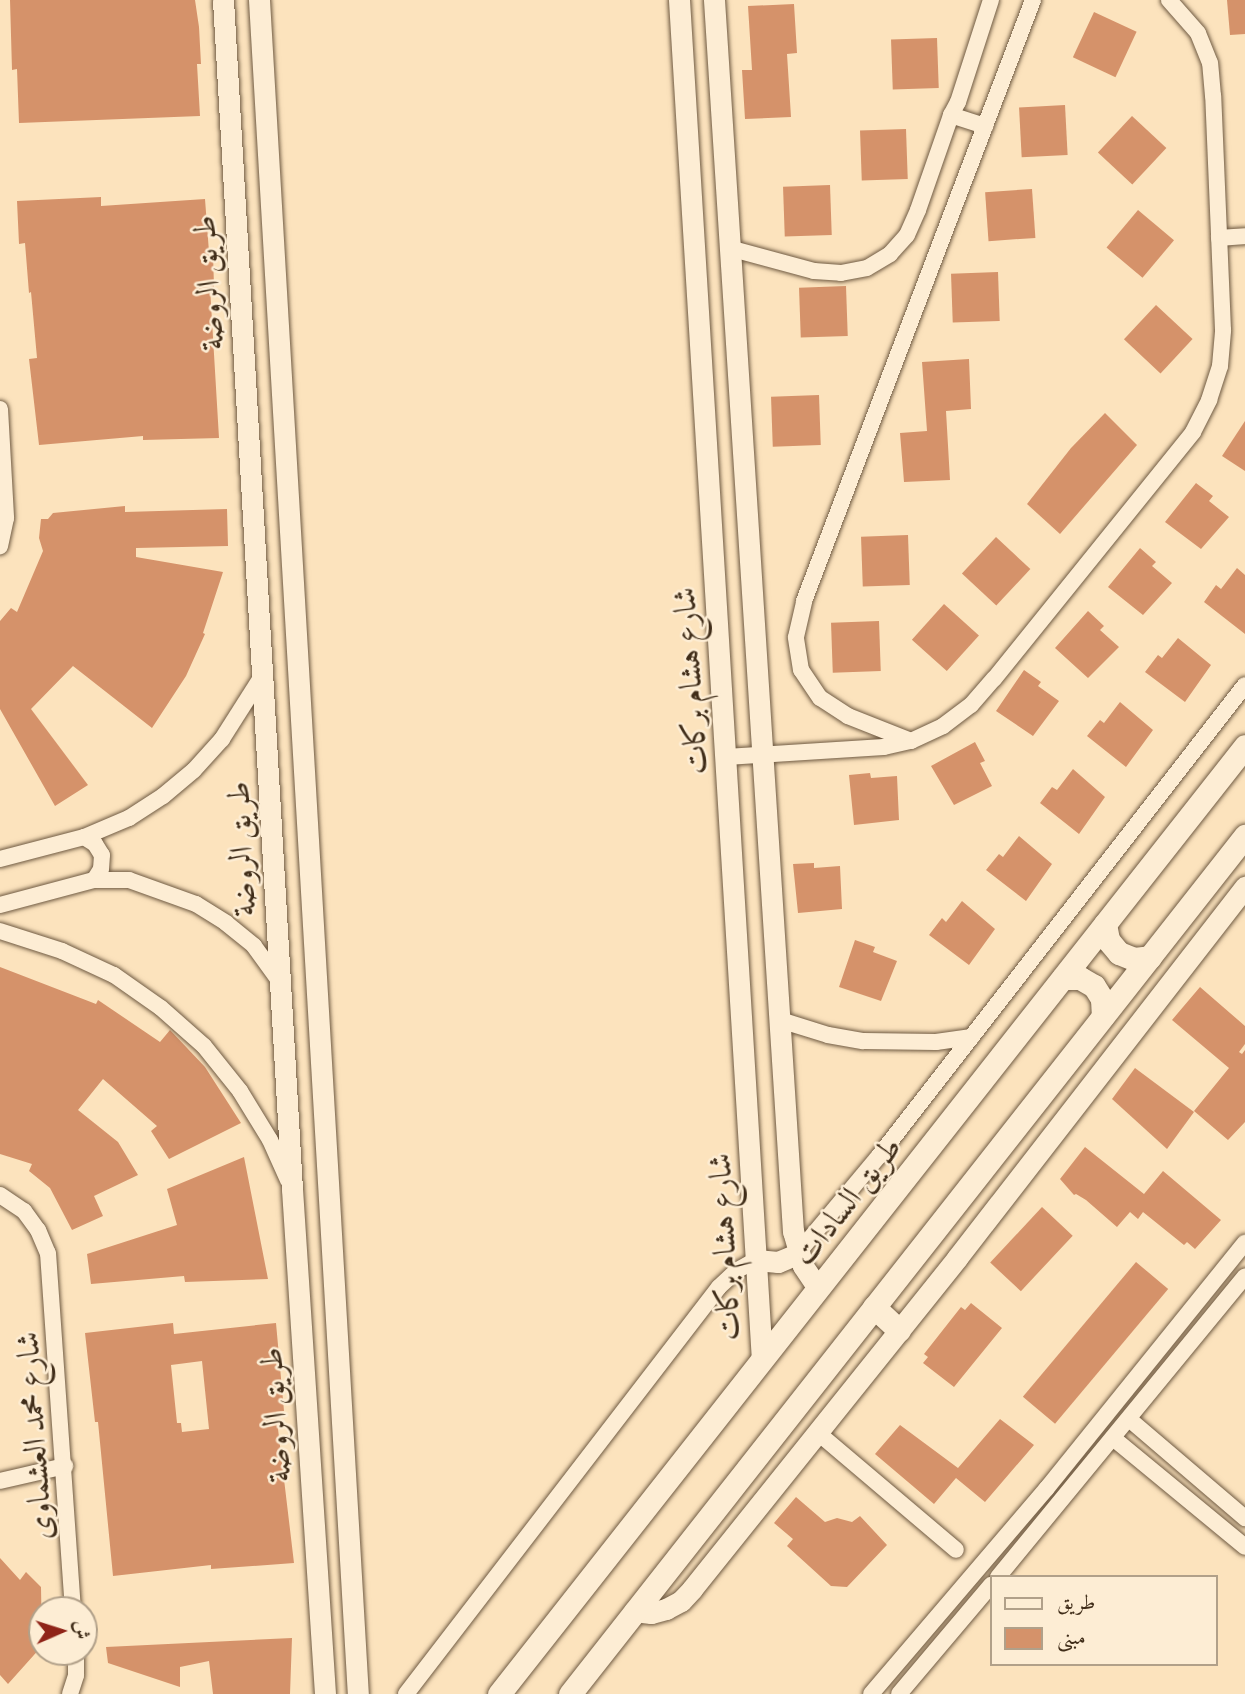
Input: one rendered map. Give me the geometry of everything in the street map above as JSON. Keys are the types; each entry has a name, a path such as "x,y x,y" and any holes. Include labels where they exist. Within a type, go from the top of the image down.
{"main road":[{"name":"طريق السادات","path":"499,1694 1245,746"},
{"path":"570,1694 1245,836"},
{"path":"1105,924 1108,940 1119,953 1133,959 1150,957"},
{"path":"1063,978 1080,978 1094,985 1102,999 1103,1016"},
{"path":"874,1307 899,1330"}],"street":[{"name":"طريق الروضة","path":"223,0 292,1189 325,1694"},
{"name":"طريق الروضة","path":"259,0 358,1694"},
{"name":"شارع هشام بركات","path":"679,0 762,1359"},
{"name":"شارع هشام بركات","path":"714,0 761,755 797,1254 818,1288"},
{"path":"729,248 814,271 841,273 867,268 890,254 907,234 913,222 951,114 958,102 991,0"},
{"path":"911,741 848,716 820,698 801,670 796,637 804,601 1033,0"},
{"path":"726,757 884,747 911,741 943,726 971,705 1193,432 1209,400 1220,366 1223,330 1210,64 1198,33 1169,0"},
{"path":"951,114 985,126"},
{"path":"686,123 721,120"},
{"path":"231,129 249,131 267,127"},
{"path":"235,204 252,198 270,199"},
{"path":"1219,238 1245,236"},
{"path":"0,409 6,518 0,546"},
{"path":"0,859 84,837 128,818 163,796 194,770 222,739 264,674"},
{"path":"406,1694 719,1287 736,1271 757,1260 778,1262 797,1254 879,1156 1245,685"},
{"path":"84,837 95,844 102,855 101,869 93,880"},
{"path":"0,905 93,880 129,880 196,904 226,923 254,946 280,982"},
{"path":"634,1611 651,1613 681,1601 899,1330 1245,887"},
{"path":"0,931 72,956 114,975 161,1007 204,1046 240,1091 270,1140 292,1189"},
{"path":"780,1020 828,1035 863,1041 936,1042 972,1037"},
{"name":"شارع محمد العشماوى","path":"0,1195 24,1211 38,1230 48,1253 72,1596"},
{"path":"871,1694 1047,1488 1245,1243"},
{"path":"1000,1575 1064,1500 1245,1276"},
{"path":"1152,1357 1167,1371"},
{"path":"1129,1419 1245,1518"},
{"path":"308,1434 341,1432"},
{"path":"817,1432 957,1550"},
{"path":"1113,1438 1245,1547"},
{"path":"0,1481 65,1466"},
{"path":"1047,1488 1064,1500"},
{"path":"311,1495 345,1493"},
{"path":"899,1694 990,1586"},
{"path":"70,1694 76,1666"}],"building":[{"path":"10,0 195,0 201,64 197,64 200,116 19,123 17,69 12,70"},
{"path":"1227,0 1245,0 1245,34 1230,35"},
{"path":"794,4 797,53 787,54 791,117 745,119 742,70 752,70 748,6"},
{"path":"1094,12 1137,32 1115,77 1073,57"},
{"path":"937,38 939,88 893,90 891,40"},
{"path":"1065,105 1068,155 1022,157 1019,107"},
{"path":"1132,116 1166,148 1132,185 1098,153"},
{"path":"906,129 908,179 862,181 860,131"},
{"path":"830,185 832,235 785,237 783,187"},
{"path":"1032,189 1035,238 989,241 985,192"},
{"path":"101,197 101,206 205,199 209,252 213,252 214,287 210,287 219,438 143,440 143,436 39,445 29,359 37,358 25,243 19,244 17,201"},
{"path":"1138,210 1174,240 1143,278 1107,248"},
{"path":"998,272 1000,321 953,323 951,274"},
{"path":"846,286 848,336 801,338 799,288"},
{"path":"1156,305 1193,339 1161,373 1124,339"},
{"path":"969,359 971,409 946,411 950,480 904,482 900,433 927,431 922,362"},
{"path":"819,395 821,445 773,447 771,397"},
{"path":"1105,413 1137,445 1060,534 1027,504 1071,448"},
{"path":"1245,421 1245,471 1222,456"},
{"path":"1196,483 1213,496 1209,501 1229,517 1201,549 1165,522"},
{"path":"125,506 125,512 227,509 228,546 136,548 136,557 223,572 203,633 205,634 186,676 152,728 73,666 31,709 88,785 55,806 0,709 0,621 11,608 17,612 43,551 39,538 41,519 48,519 53,513"},
{"path":"908,535 910,585 863,587 861,537"},
{"path":"996,537 1030,569 996,606 962,574"},
{"path":"1140,548 1156,562 1152,566 1172,583 1143,615 1108,587"},
{"path":"1237,568 1245,575 1245,634 1204,602 1216,585 1221,589"},
{"path":"944,604 979,635 947,671 912,640"},
{"path":"1088,611 1104,626 1100,630 1119,647 1088,678 1055,648"},
{"path":"879,621 881,671 833,673 831,623"},
{"path":"1178,638 1211,665 1185,702 1145,672 1158,655 1162,658"},
{"path":"1024,670 1041,682 1038,686 1059,701 1033,736 996,711"},
{"path":"1120,702 1153,730 1126,767 1087,736 1100,720 1104,723"},
{"path":"975,742 985,761 980,763 992,786 954,805 931,766"},
{"path":"1073,769 1105,797 1079,834 1040,803 1052,787 1057,790"},
{"path":"870,773 871,778 897,776 899,820 854,825 849,775"},
{"path":"1019,836 1052,864 1026,901 986,870 999,854 1003,857"},
{"path":"814,863 814,868 840,866 842,909 798,913 793,864"},
{"path":"962,901 995,929 969,965 929,935 942,918 946,922"},
{"path":"855,940 875,947 873,952 897,961 881,1001 839,987"},
{"path":"0,967 96,1004 98,1000 160,1042 170,1030 205,1067 241,1123 169,1159 151,1131 157,1126 103,1079 78,1110 118,1142 138,1175 94,1196 103,1216 72,1230 50,1188 29,1171 32,1164 0,1154"},
{"path":"1200,987 1245,1026 1245,1044 1239,1052 1242,1054 1245,1050 1245,1122 1228,1140 1194,1111 1229,1068 1172,1020"},
{"path":"1135,1068 1194,1112 1167,1149 1112,1099"},
{"path":"1085,1147 1144,1194 1163,1171 1221,1220 1195,1249 1187,1242 1184,1245 1143,1212 1138,1219 1130,1212 1117,1227 1086,1200 1074,1195 1060,1179"},
{"path":"244,1157 268,1279 185,1282 184,1276 91,1284 87,1254 177,1225 167,1189"},
{"path":"1042,1207 1073,1236 1021,1291 990,1263"},
{"path":"1136,1262 1168,1289 1055,1424 1023,1397"},
{"path":"971,1303 1002,1328 954,1387 923,1363 928,1357 924,1354 961,1307 965,1310"},
{"path":"173,1323 174,1334 276,1323 284,1411 276,1412 294,1563 211,1569 211,1565 113,1576 98,1422 95,1422 85,1333","holes":["202,1361 209,1429 182,1432 181,1423 177,1423 171,1365"]},
{"path":"1000,1419 1034,1445 985,1502 956,1478 934,1504 875,1454 900,1425 958,1468"},
{"path":"796,1497 825,1522 837,1518 852,1522 860,1516 887,1545 847,1587 831,1586 787,1546 793,1539 774,1523"},
{"path":"0,1558 20,1580 26,1572 41,1587 41,1596 28,1596 28,1662 8,1684 0,1675"},
{"path":"292,1638 290,1694 213,1694 209,1661 180,1667 180,1687 108,1663 106,1647"}]}
